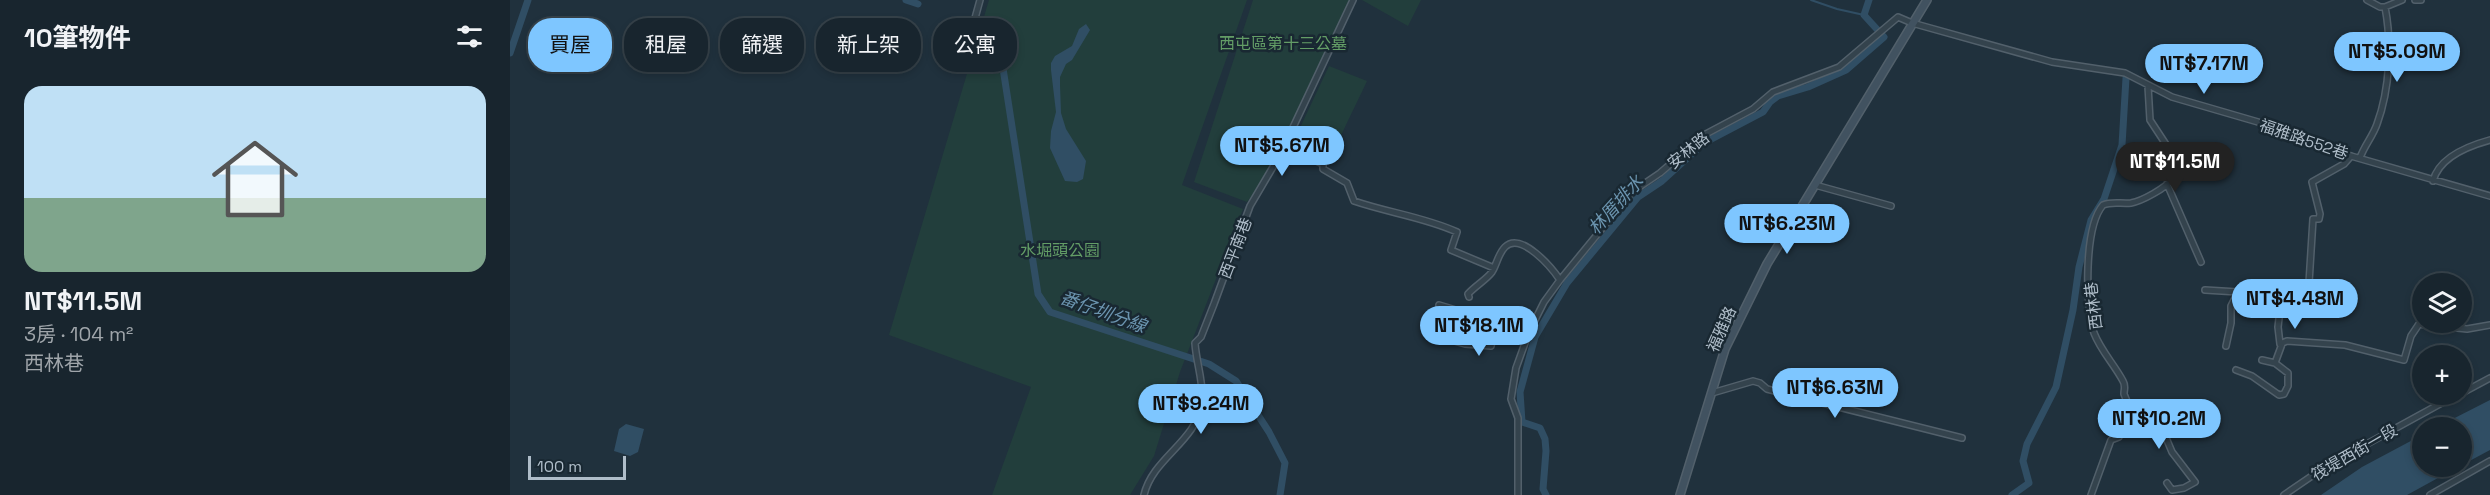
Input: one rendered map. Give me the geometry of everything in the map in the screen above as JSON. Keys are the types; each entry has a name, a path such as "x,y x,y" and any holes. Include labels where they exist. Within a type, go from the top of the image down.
{"main road":[{"name":"福雅路","path":"1680,495 1725,349 1767,264 1927,0"}],"street":[{"path":"975,18 980,0"},
{"name":"西平南巷","path":"1144,495 1153,472 1187,436 1197,418 1202,403 1202,388 1196,362 1195,343 1201,337 1250,206 1268,178 1284,146 1353,0"},
{"path":"2367,0 2380,7 2402,0"},
{"path":"2415,0 2421,0"},
{"path":"2360,158 2378,122 2384,98 2388,52 2388,24 2385,7"},
{"name":"安林路","path":"1518,495 1518,418 1511,399 1516,368 1529,332 1544,302 1560,280 1632,192 1660,173 1704,135 1753,109 1773,92 1839,67 1898,17 1912,23"},
{"name":"福雅路552巷","path":"1912,23 2052,62 2125,73 2172,96 2258,122 2351,156 2490,196"},
{"path":"2148,86 2150,120 2164,139 2170,154 2172,179 2167,184 2201,262"},
{"path":"2433,181 2437,169 2456,154 2469,146 2490,140"},
{"path":"1284,146 1323,164 1323,168 1349,186 1354,201 1387,212 1433,221 1457,232 1451,250 1494,268"},
{"path":"2205,290 2238,292 2281,302 2283,300 2301,303 2308,292 2313,219 2319,219 2320,214 2312,183 2344,164 2351,156"},
{"name":"西林巷","path":"2129,407 2124,396 2124,382 2094,331 2091,317 2089,244 2094,219 2103,205 2112,202 2136,202 2167,184"},
{"path":"1815,185 1892,206"},
{"path":"1469,297 1469,292 1491,273 1507,245 1522,245 1535,251 1560,280"},
{"path":"2226,346 2231,323 2231,306 2238,292"},
{"path":"2281,302 2278,327 2280,344 2282,344"},
{"path":"1439,305 1529,332"},
{"path":"1433,335 1465,344 1491,346 1496,323"},
{"path":"2275,363 2282,344 2287,341 2345,345 2404,360 2411,336 2419,324 2468,329 2490,325"},
{"path":"2236,370 2283,395 2288,386 2288,373 2275,363 2262,360"},
{"name":"筏堤西街一段","path":"2472,388 2490,378"},
{"path":"1712,393 1753,381 1760,383 1767,390 1962,438"},
{"name":"筏堤西街一段","path":"2284,495 2325,467 2440,405"},
{"path":"2091,495 2111,440 2119,437 2129,407 2156,414 2198,418 2202,421 2196,429"},
{"path":"2156,414 2172,452 2195,482 2184,489 2172,490 2167,483"},
{"path":"2430,495 2490,461"}],"green space":[{"name":"水堀頭公園","path":"989,0 1247,0 1182,185 1243,209 1180,372 1154,456 1130,495 992,495 1031,387 889,335 968,72 1017,72 1017,18 984,18"},
{"name":"西屯區第十三公墓","path":"1253,0 1350,0 1263,182 1247,202 1194,182"},
{"name":"西屯區第十三公墓","path":"1362,0 1421,0 1408,26"},
{"path":"1329,66 1367,81 1329,164 1290,149"}],"water":[{"path":"1086,24 1090,30 1072,60 1066,64 1060,77 1061,113 1066,129 1086,161 1083,179 1077,182 1065,181 1050,148 1051,131 1056,112 1051,63 1055,56 1072,46 1079,29"},
{"path":"2490,400 2490,450 2472,460 2472,417 2457,417"},
{"path":"626,424 644,429 638,452 630,456 614,451 619,429"},
{"path":"2412,440 2412,477 2440,477 2407,495 2321,495 2362,467"}],"waterway":[{"name":"番仔圳分線","path":"510,53 528,0"},
{"name":"番仔圳分線","path":"906,0 918,4"},
{"path":"1811,0 1864,15"},
{"name":"林厝排水","path":"1546,495 1543,489 1545,439 1540,428 1522,422 1520,392 1535,337 1567,283 1638,197 1662,181 1704,143 1763,112 1778,96 1808,87 1846,70 1884,37 1864,15 1869,0"},
{"name":"番仔圳分線","path":"1004,72 1038,294 1050,312 1209,364 1236,381 1269,432 1285,463 1280,495"},
{"path":"2012,495 2029,483 2023,461 2027,444 2056,387 2073,310 2079,267 2091,220 2104,199 2122,145 2126,78"}]}
